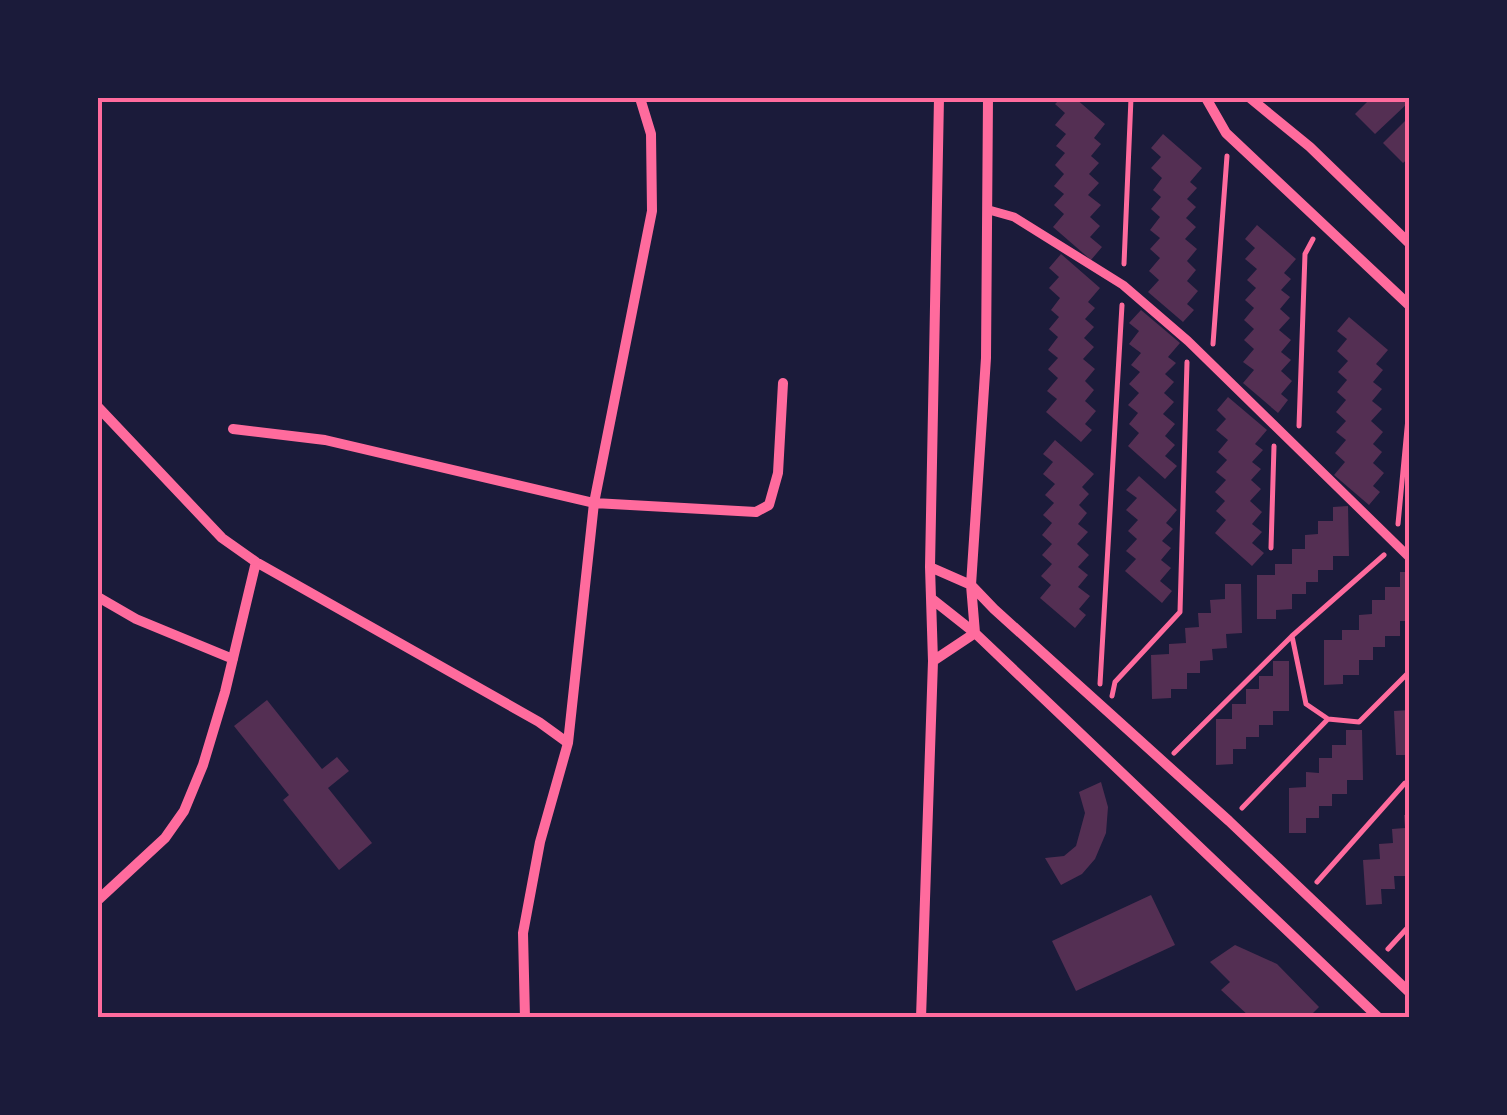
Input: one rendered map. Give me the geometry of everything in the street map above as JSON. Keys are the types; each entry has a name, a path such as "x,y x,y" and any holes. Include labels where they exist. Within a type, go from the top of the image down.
{"street":[{"path":"525,1018 523,933 540,842 568,743 594,503 652,210 652,134 640,98"},
{"path":"921,1018 933,662 930,567 938,98"},
{"path":"975,633 971,585 986,358 988,98"},
{"path":"1206,98 1226,133 1410,306"},
{"path":"1250,98 1310,147 1410,244"},
{"path":"988,210 1014,217 1123,285 1188,341 1410,558"},
{"path":"233,429 326,440 594,503 756,512 769,505 778,474 783,383"},
{"path":"98,407 222,538 256,562 539,722 568,743"},
{"path":"98,900 165,838 184,811 203,765 256,562"},
{"path":"930,567 971,585 1410,993"},
{"path":"98,596 136,619 233,659"},
{"path":"932,599 975,633 1379,1018"},
{"path":"933,662 975,633"}],"path":[{"path":"1103,709 1132,98"},
{"path":"1212,365 1226,133"},
{"path":"1298,452 1305,254 1322,224"},
{"path":"1103,709 1116,682 1180,612 1188,341"},
{"path":"1163,764 1292,636 1396,544 1410,398"},
{"path":"1271,548 1274,428"},
{"path":"1292,636 1306,704 1328,719 1359,722 1410,671"},
{"path":"1229,821 1328,719"},
{"path":"1306,894 1410,783"},
{"path":"1378,960 1410,925"}],"building":[{"path":"1061,98 1075,98 1105,124 1094,138 1101,144 1091,156 1099,163 1089,174 1099,183 1088,195 1101,205 1090,217 1100,226 1090,237 1102,247 1091,260 1053,227 1064,214 1054,205 1064,194 1054,186 1064,174 1055,165 1065,153 1056,146 1066,134 1055,125 1065,113 1055,104"},
{"path":"1371,98 1410,101 1375,134 1355,114"},
{"path":"1410,116 1410,157 1403,163 1383,143"},
{"path":"1163,134 1202,168 1190,182 1197,188 1187,199 1196,207 1186,218 1196,227 1185,239 1197,249 1187,261 1196,270 1187,281 1198,291 1187,304 1194,310 1183,322 1148,292 1159,280 1149,271 1160,258 1150,249 1160,238 1150,230 1160,217 1151,209 1161,197 1153,190 1162,178 1151,168 1161,157 1151,148"},
{"path":"1257,225 1296,259 1284,273 1291,279 1281,290 1290,297 1280,309 1290,318 1279,330 1291,340 1281,352 1291,360 1281,371 1292,381 1281,394 1288,400 1278,413 1243,383 1254,370 1243,362 1254,349 1244,340 1254,329 1244,320 1254,308 1245,300 1256,288 1247,280 1257,269 1245,259 1255,248 1245,239"},
{"path":"1061,254 1100,288 1088,302 1095,308 1085,319 1094,327 1084,338 1094,347 1083,359 1095,369 1085,381 1094,390 1085,401 1096,411 1085,424 1092,430 1081,442 1046,412 1057,399 1047,391 1058,378 1048,369 1058,358 1048,350 1058,337 1049,329 1059,317 1051,310 1060,298 1049,288 1059,277 1049,268"},
{"path":"1141,310 1180,343 1168,357 1176,363 1165,374 1174,382 1164,393 1174,402 1163,414 1175,424 1165,436 1175,445 1165,456 1177,466 1165,479 1128,446 1139,433 1129,424 1138,413 1128,405 1139,393 1129,384 1140,372 1131,365 1141,353 1129,344 1139,331 1129,323"},
{"path":"1349,317 1388,350 1376,364 1383,370 1373,382 1382,389 1372,401 1382,409 1371,421 1383,432 1373,444 1382,452 1373,463 1384,473 1373,486 1380,492 1369,505 1334,475 1345,462 1335,453 1346,440 1336,432 1346,421 1336,412 1346,400 1337,392 1347,380 1338,372 1348,361 1337,351 1347,339 1337,331"},
{"path":"1228,397 1267,430 1255,444 1263,450 1252,462 1261,469 1251,480 1261,489 1250,501 1262,512 1252,524 1262,532 1252,543 1264,553 1252,566 1215,533 1226,520 1216,511 1225,501 1215,492 1226,480 1216,472 1227,460 1218,452 1228,440 1216,430 1226,419 1217,410"},
{"path":"1055,440 1094,474 1082,487 1089,494 1079,505 1087,513 1078,524 1088,532 1077,544 1089,555 1078,567 1088,575 1078,587 1090,596 1079,609 1086,615 1075,628 1040,598 1051,585 1041,576 1052,564 1042,555 1052,544 1042,535 1052,523 1043,515 1054,503 1045,495 1055,484 1043,474 1053,462 1043,454"},
{"path":"1139,476 1177,510 1166,523 1173,529 1162,541 1171,548 1161,560 1171,568 1160,581 1172,591 1162,603 1125,571 1136,559 1126,551 1137,539 1128,531 1138,520 1126,510 1137,498 1126,490"},
{"path":"1348,506 1349,556 1333,556 1333,570 1318,570 1318,582 1306,582 1306,594 1292,594 1292,609 1276,610 1276,619 1257,619 1257,575 1275,575 1275,564 1292,564 1292,549 1305,549 1305,535 1318,534 1318,521 1333,521 1333,507"},
{"path":"1400,572 1410,572 1410,621 1400,621 1400,636 1385,636 1385,647 1373,647 1373,660 1359,660 1359,675 1343,675 1343,684 1324,685 1324,640 1342,640 1342,630 1359,630 1359,615 1372,614 1372,600 1385,600 1385,587 1400,587"},
{"path":"1225,584 1241,584 1242,633 1226,634 1227,648 1212,649 1213,660 1200,661 1200,673 1187,673 1187,689 1171,689 1171,698 1152,699 1151,655 1169,654 1169,644 1186,643 1185,628 1199,627 1198,613 1211,613 1210,600 1225,599"},
{"path":"1273,661 1289,661 1289,711 1273,711 1273,725 1259,725 1259,737 1246,737 1246,749 1233,749 1233,764 1216,765 1216,719 1232,719 1232,704 1246,704 1246,689 1259,689 1259,676 1273,676"},
{"path":"267,700 322,769 337,757 349,771 328,788 372,843 339,870 283,800 289,795 234,726"},
{"path":"1410,710 1410,755 1396,755 1394,711"},
{"path":"1346,730 1362,730 1363,780 1347,780 1347,794 1332,794 1332,806 1319,806 1319,818 1306,818 1306,833 1289,833 1289,788 1306,787 1306,772 1319,773 1319,758 1332,758 1332,745 1346,745"},
{"path":"1101,782 1108,807 1106,833 1095,859 1082,874 1061,885 1045,858 1064,856 1076,846 1085,813 1079,792"},
{"path":"1404,815 1410,815 1407,876 1394,876 1395,889 1381,889 1382,904 1366,905 1363,860 1380,859 1379,844 1393,843 1392,829 1405,828"},
{"path":"1151,895 1175,945 1076,991 1052,941"},
{"path":"1235,945 1277,964 1319,1007 1308,1018 1251,1018 1221,990 1230,982 1210,962"}]}
